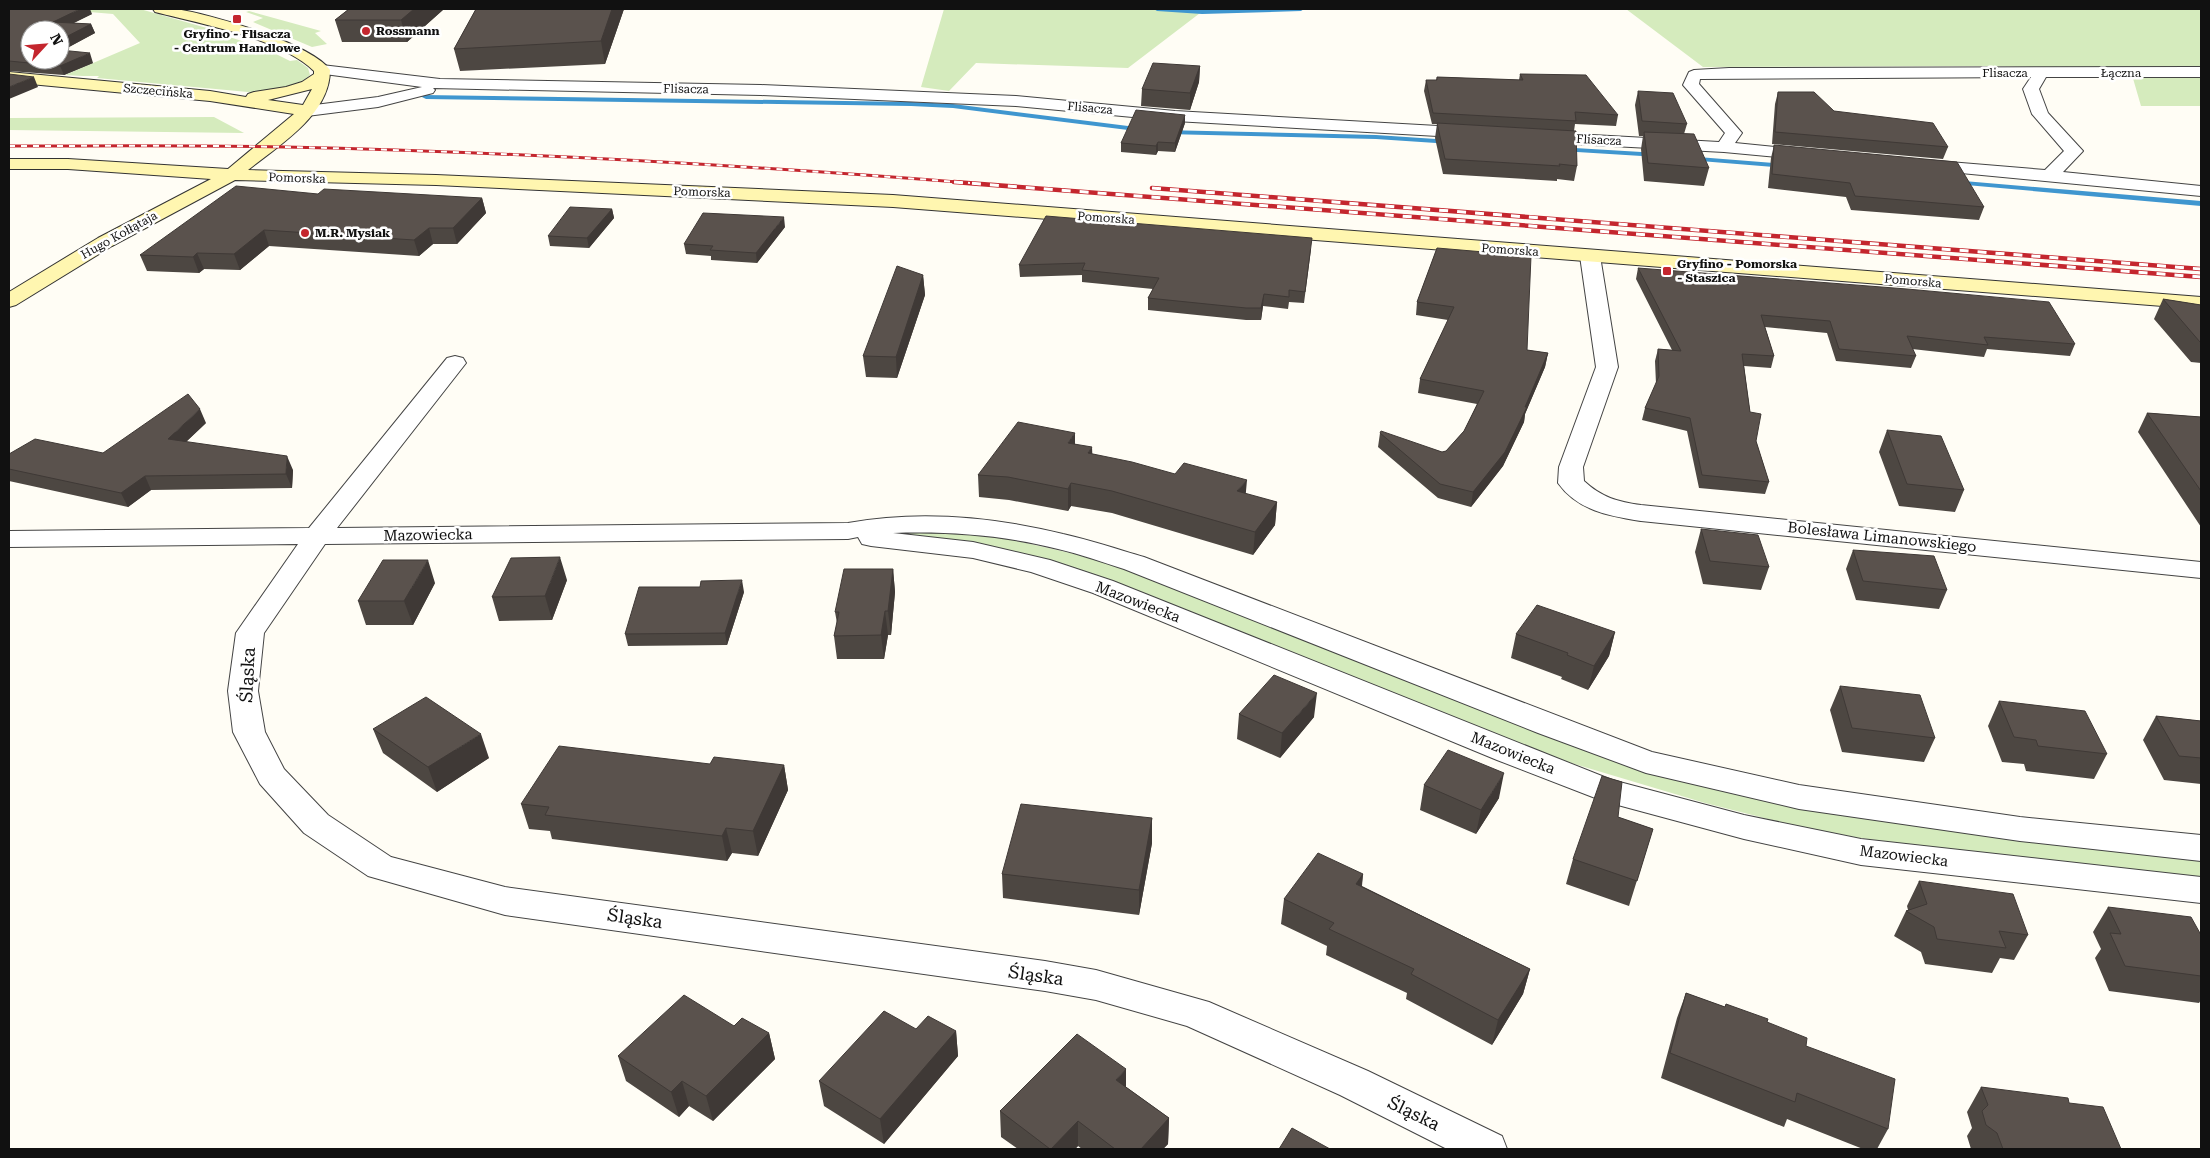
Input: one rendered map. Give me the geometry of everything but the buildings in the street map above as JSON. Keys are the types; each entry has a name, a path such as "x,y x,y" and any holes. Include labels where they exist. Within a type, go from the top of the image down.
{"street":[{"name":"Flisacza","path":"160,9 279,44 303,55 322,73 400,81 456,85 761,90 1016,101 1175,116 1487,134"},
{"name":"Łączna","path":"2041,73 2201,72"},
{"path":"210,96 246,97 268,95 299,88 322,73"},
{"path":"307,111 317,96 322,73"},
{"name":"Flisacza","path":"1724,147 1734,133 1691,85 1694,75 1729,73 2041,73"},
{"name":"Flisacza","path":"2041,73 2031,89 2040,114 2074,151 2049,176"},
{"name":"Szczecińska","path":"9,77 210,96 307,111"},
{"name":"Flisacza","path":"307,111 372,103 430,89 456,85"},
{"name":"Hugo Kołłątaja","path":"9,301 105,242 233,174 283,134 307,111"},
{"name":"Flisacza","path":"1527,136 1724,147 1822,156"},
{"name":"Pomorska","path":"9,164 68,164 301,178 472,182 850,199 2201,304"},
{"path":"1911,164 2201,191"},
{"name":"Bolesława Limanowskiego","path":"1590,256 1606,367 1571,467 1571,483 1585,498 1610,508 1641,512 2201,570"},
{"name":"Śląska","path":"455,363 317,536 250,633 243,691 248,732 271,776 316,824 380,867 505,901 1045,976 1096,985 1196,1013 1354,1083 1487,1149"},
{"name":"Mazowiecka","path":"9,539 848,531 881,525 922,524 985,528 1061,541 1134,563 1549,726 1646,762 1800,797 2020,829 2201,848"},
{"name":"Mazowiecka","path":"848,531 878,540 973,550 1040,566 1103,587 1508,752 1604,788 1744,827 1861,852 2201,890"}],"green space":[{"path":"54,9 140,9 228,34 223,35 264,48 290,61 297,60 308,68 310,75 290,87 259,93 97,78 99,76 65,75 140,43 113,14"},
{"path":"944,9 1204,10 1128,68 976,63 949,91 921,87"},
{"path":"1626,9 2201,9 2201,70 1987,66 1703,67"},
{"path":"249,11 321,31 315,33 327,44 312,47 253,22 263,18 246,12"},
{"path":"2132,75 2201,75 2201,106 2141,106"},
{"path":"214,117 244,133 9,130 9,118"},
{"path":"911,530 991,535 1075,554 1125,569 1581,745 2088,846 2201,859 2201,881 1860,838 1792,825 1705,803 1541,754 1067,566 988,546 909,536"}],"waterway":[{"path":"1157,9 1202,12 1301,9"},
{"path":"426,97 911,104 953,106 1144,130"},
{"path":"1166,132 1376,137 1451,142"},
{"path":"1561,149 1658,155"},
{"path":"1688,158 1785,166"},
{"path":"1955,182 2201,204"}],"railway":[{"path":"9,146 250,146 456,152 799,170 970,183"},
{"path":"954,182 2201,277"},
{"path":"1152,188 2201,269"}],"place":[{"name":"Gryfino - Flisacza - Centrum Handlowe","path":"237,19"},
{"name":"Rossmann","path":"366,31"},
{"name":"M.R. Mysiak","path":"305,233"},
{"name":"Gryfino - Pomorska - Staszica","path":"1667,271"}]}
